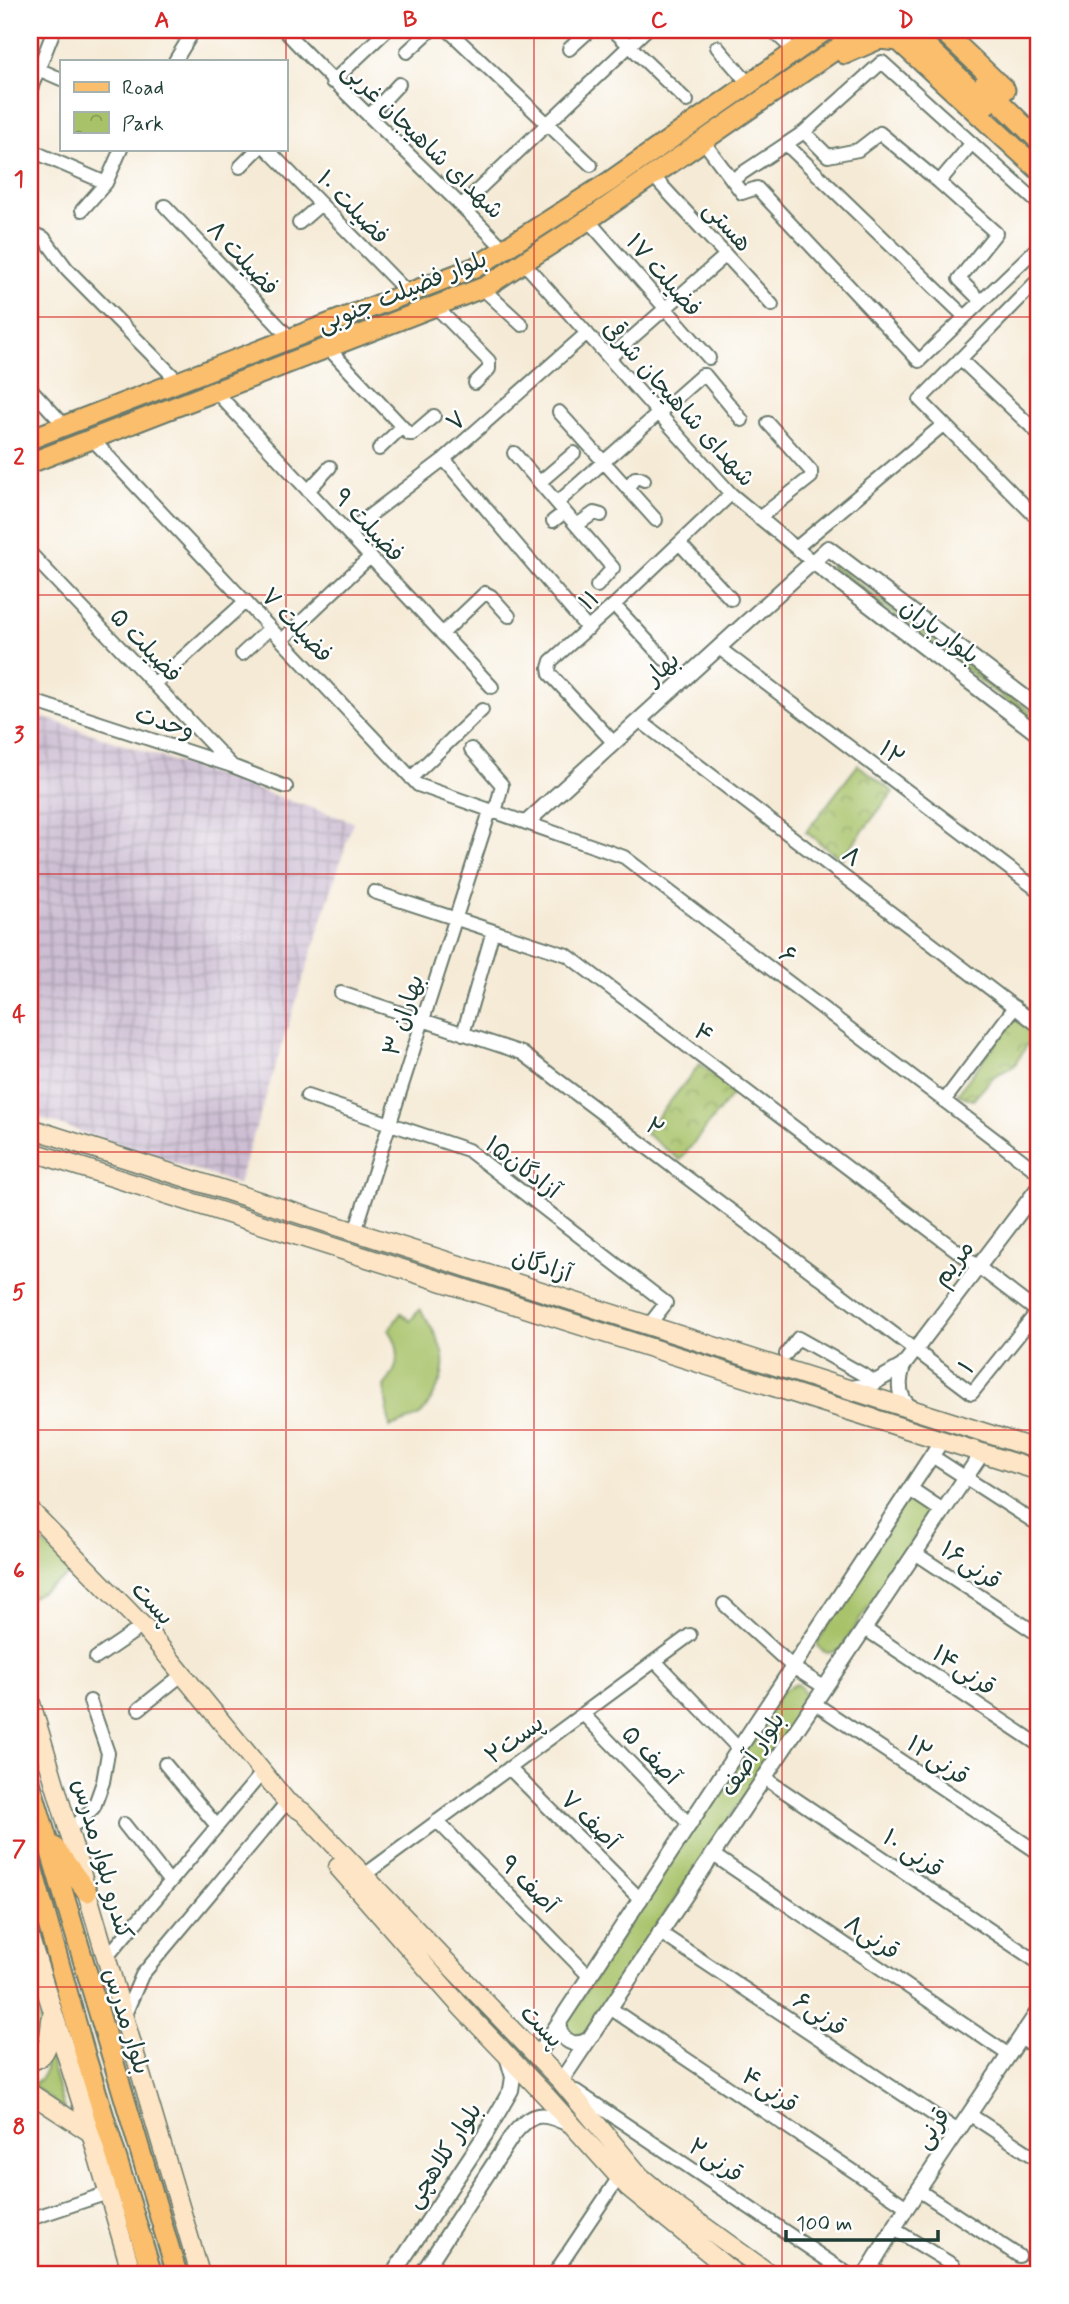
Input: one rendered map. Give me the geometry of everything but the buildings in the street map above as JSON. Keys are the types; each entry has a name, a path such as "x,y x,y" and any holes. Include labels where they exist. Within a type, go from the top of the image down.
{"main road":[{"name":"بلوار فضیلت جنوبی","path":"30,463 482,288 703,141 749,84 826,30"},
{"name":"بلوار فضیلت جنوبی","path":"30,439 476,267 724,115 770,94 864,30"},
{"path":"944,30 1039,127"},
{"path":"919,31 1039,141"},
{"path":"919,31 1039,155"},
{"path":"770,94 859,47 880,39 899,41 1039,170"},
{"name":"آزادگان","path":"30,1128 1039,1450"},
{"name":"آزادگان","path":"30,1151 1039,1471"},
{"path":"545,1314 552,1294"},
{"name":"پست","path":"30,1510 142,1626 287,1802 303,1812 463,2009 619,2177 663,2217 735,2274"},
{"name":"کندرو بلوار مدرس","path":"30,1700 200,2274"},
{"name":"بلوار مدرس","path":"30,1782 177,2274"},
{"path":"46,1836 87,1892"},
{"name":"بلوار مدرس","path":"30,1860 86,2058 152,2274"},
{"name":"پست","path":"358,1880 478,1995 561,2081 640,2175 673,2204 767,2272"},
{"path":"30,1939 132,2274"},
{"path":"463,2009 478,1995"},
{"path":"30,2061 37,2060 45,2052 49,2042 51,2013"},
{"path":"128,2110 143,2082"},
{"path":"30,2093 91,2133"}],"street":[{"path":"30,91 54,30"},
{"path":"173,30 192,33 175,60"},
{"name":"شهدای شاهیجان غربی","path":"284,30 332,82 462,205 505,250"},
{"path":"332,82 387,30"},
{"path":"407,52 431,30"},
{"path":"448,30 591,165"},
{"path":"569,49 590,30"},
{"path":"613,30 687,101"},
{"path":"462,205 646,30"},
{"path":"772,30 787,44"},
{"path":"717,47 749,84"},
{"path":"732,180 804,132 882,62 1039,204"},
{"path":"38,69 60,79"},
{"path":"369,116 399,84"},
{"path":"804,132 828,156 858,150 880,133 939,181 996,233 959,279 981,301"},
{"path":"703,141 742,192 757,188 919,361 1039,246"},
{"path":"939,181 972,143"},
{"path":"786,144 965,317"},
{"path":"30,150 106,183"},
{"path":"82,210 106,183 121,150"},
{"path":"240,167 257,150"},
{"name":"فضیلت ۱۰","path":"268,150 409,294"},
{"name":"هستی","path":"653,176 772,305"},
{"path":"299,223 321,204"},
{"name":"فضیلت ۸","path":"165,206 291,339"},
{"name":"فضیلت ۱۷","path":"588,220 709,358"},
{"path":"30,232 44,238 67,269 179,382"},
{"path":"609,358 726,255"},
{"name":"شهدای شاهیجان شرقی","path":"523,262 731,494 813,562"},
{"path":"1039,279 920,400 1039,520"},
{"path":"482,288 522,325"},
{"path":"436,307 489,361 490,366 475,383"},
{"name":"۷","path":"348,532 444,459 587,333"},
{"path":"328,348 401,428 411,435 434,416"},
{"path":"960,359 1039,434"},
{"path":"553,521 561,507 604,463 702,375 705,375 742,420"},
{"path":"30,388 65,426"},
{"name":"فضیلت ۹","path":"215,391 492,687"},
{"path":"559,412 656,520"},
{"path":"759,518 812,474 768,423"},
{"path":"796,548 944,424"},
{"path":"379,449 401,428"},
{"name":"فضیلت ۷","path":"92,439 418,785 493,812"},
{"path":"514,453 613,568 597,586"},
{"path":"540,482 573,453"},
{"path":"444,459 588,629"},
{"path":"308,491 330,467"},
{"path":"627,488 635,478 644,481"},
{"name":"۱۱","path":"614,743 550,674 551,661 731,494"},
{"path":"576,525 594,513 601,515"},
{"path":"680,544 731,599"},
{"name":"بهار","path":"527,822 828,548"},
{"name":"بلوار باران","path":"828,548 1039,708"},
{"name":"فضیلت ۵","path":"30,553 232,766"},
{"path":"282,640 370,557"},
{"name":"بلوار باران","path":"813,562 1039,736"},
{"path":"442,634 485,593 509,616"},
{"path":"154,684 246,601"},
{"path":"614,605 664,659"},
{"path":"242,654 270,628"},
{"name":"۱۲","path":"719,648 1039,891"},
{"name":"وحدت","path":"30,701 232,766 286,787"},
{"path":"411,778 482,710"},
{"name":"۸","path":"639,720 1039,1026"},
{"name":"بهاران ۳","path":"355,1232 502,785 471,749"},
{"name":"۶","path":"493,812 624,857 1039,1173"},
{"name":"۴","path":"373,892 567,955 1038,1313"},
{"path":"463,1034 493,931"},
{"name":"۲","path":"341,993 522,1053 916,1349"},
{"path":"944,1101 1015,1007"},
{"name":"آزادگان۱۵","path":"307,1096 468,1150 666,1303 649,1325"},
{"name":"مریم","path":"903,1366 1039,1187"},
{"name":"۱","path":"916,1349 972,1393 1038,1313"},
{"path":"786,1354 798,1338 876,1382"},
{"path":"843,1387 856,1389 876,1382 903,1366"},
{"path":"903,1366 899,1381 902,1395 907,1406 919,1412"},
{"name":"بلوار آصف","path":"537,2056 942,1440"},
{"name":"بلوار آصف","path":"561,2081 982,1453"},
{"path":"932,1456 1039,1525"},
{"path":"910,1489 943,1511"},
{"name":"قرنی۱۶","path":"915,1553 1039,1635"},
{"path":"724,1604 794,1668 824,1687"},
{"path":"96,1658 142,1626"},
{"name":"قرنی۱۴","path":"865,1629 1039,1745"},
{"name":"پست۲","path":"358,1880 690,1635"},
{"path":"655,1661 740,1749"},
{"path":"139,1709 183,1674"},
{"path":"69,1826 79,1822 94,1807 103,1782 108,1753 90,1700"},
{"name":"قرنی۱۲","path":"814,1703 1039,1853"},
{"name":"۵ آصف","path":"583,1714 690,1825"},
{"path":"165,1764 217,1826"},
{"name":"۷ آصف","path":"509,1768 640,1900"},
{"path":"106,1958 262,1773"},
{"name":"۱۰ قرنی","path":"763,1777 1039,1963"},
{"path":"124,2017 142,1975 287,1802"},
{"name":"۹ آصف","path":"438,1821 590,1977"},
{"path":"124,1824 170,1882"},
{"name":"قرنی۸","path":"712,1854 1009,2055"},
{"name":"قرنی۶","path":"659,1932 958,2131"},
{"path":"114,1985 142,1975"},
{"name":"قرنی۴","path":"610,2008 906,2207"},
{"name":"قرنی","path":"873,2272 906,2207 1039,2010"},
{"path":"558,2026 561,2035 569,2043 579,2045 588,2040"},
{"path":"1020,2038 1039,2050"},
{"name":"بلوار کلاهچی","path":"393,2274 511,2090 513,2077 507,2056"},
{"name":"قرنی۲","path":"561,2081 848,2274"},
{"path":"969,2114 1039,2160"},
{"name":"بلوار کلاهچی","path":"422,2274 525,2120 540,2115 556,2118 575,2128"},
{"path":"489,2127 506,2128 509,2141"},
{"path":"561,2271 619,2177"},
{"path":"918,2190 1019,2256"},
{"path":"30,2219 108,2193"},
{"path":"894,2228 953,2265"}],"shaded area":[{"path":"30,713 353,822 238,1184 30,1115"}],"green space":[{"path":"831,563 1039,718 1039,725 830,567"},
{"path":"858,765 893,792 841,859 806,832"},
{"path":"1015,1019 1034,1034 1014,1066 994,1076 973,1100 957,1094"},
{"path":"700,1064 735,1091 680,1160 645,1133"},
{"path":"420,1309 441,1349 441,1379 421,1414 390,1427 384,1386 396,1366 398,1352 389,1330 401,1313 410,1321"},
{"path":"915,1497 929,1506 928,1517 840,1650 823,1652 817,1643 903,1505"},
{"path":"30,1529 73,1573 30,1598"},
{"path":"797,1684 805,1696 801,1711 585,2034 573,2035 567,2032 565,2023 783,1690"},
{"path":"35,2004 64,2110 32,2085 46,2070 41,2046 30,2041 30,2008"}]}
